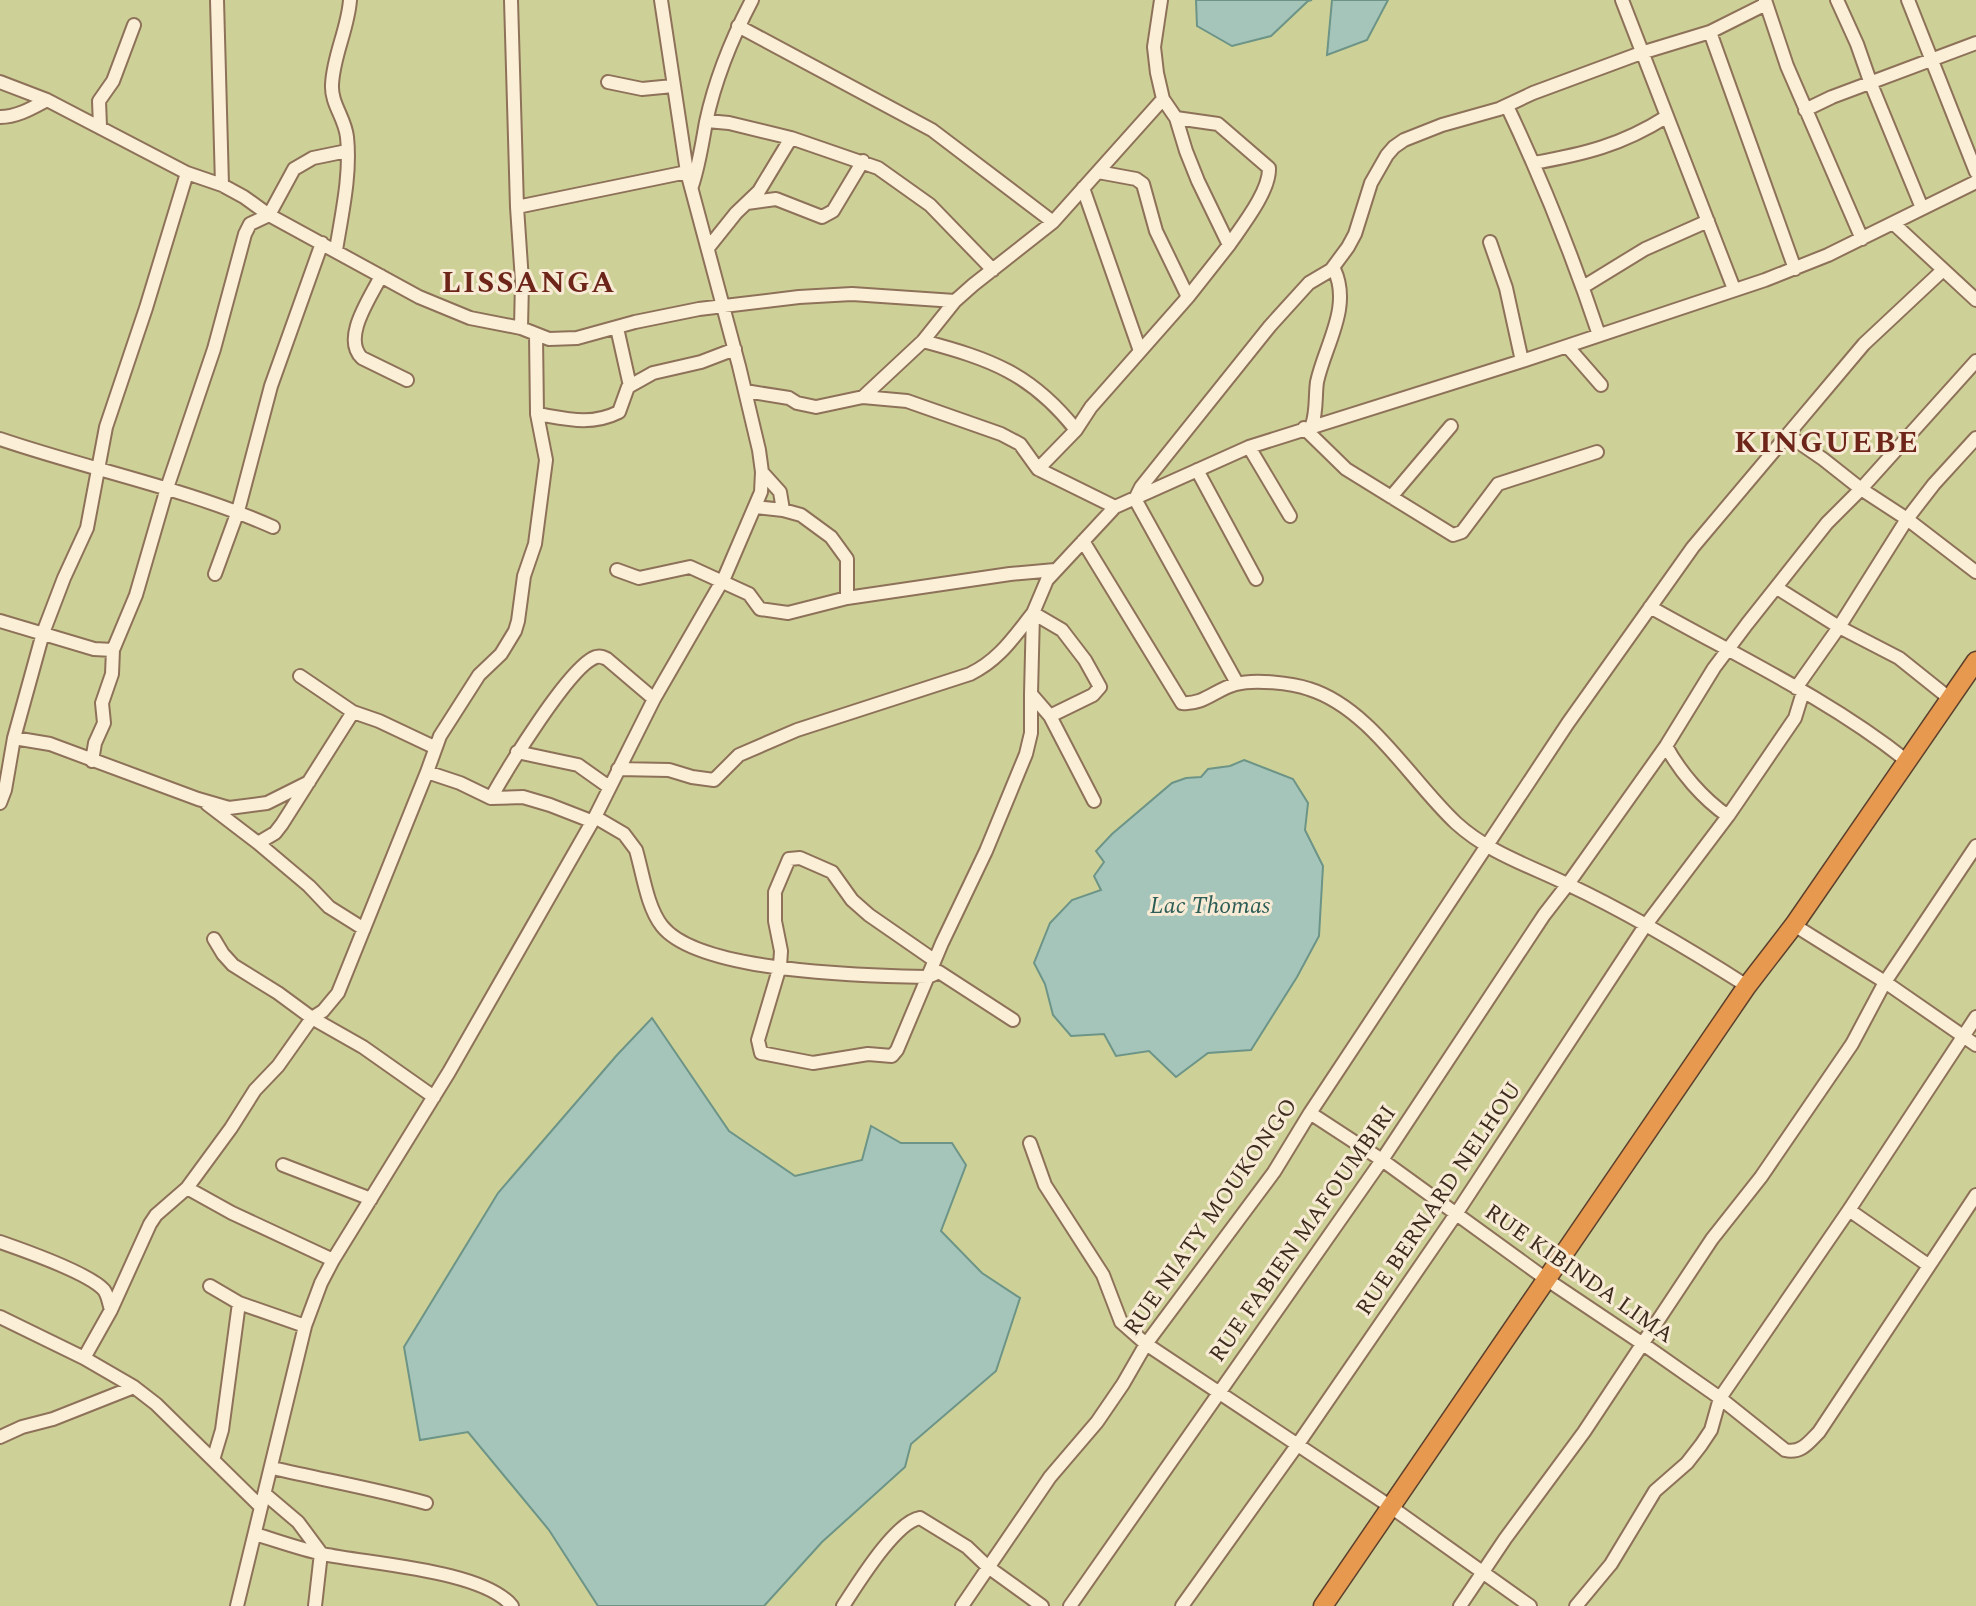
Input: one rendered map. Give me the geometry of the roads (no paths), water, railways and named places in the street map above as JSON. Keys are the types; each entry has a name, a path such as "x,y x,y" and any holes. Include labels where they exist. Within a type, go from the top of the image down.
{"highway":[{"path":"1323,1606 1747,986 1794,925 1976,661"}],"street":[{"path":"217,0 222,185"},
{"path":"336,250 346,183 347,151 346,129 336,107 332,85 350,0"},
{"path":"511,0 517,207 522,274 521,328"},
{"path":"237,1606 305,1326 321,1283 546,905 654,699 722,582 756,507 762,472 745,391 687,172 661,0"},
{"path":"692,186 701,158 707,121 738,26 752,0"},
{"path":"1161,0 1154,47 1163,99 1176,118 1198,181 1229,245"},
{"path":"1622,0 1734,289"},
{"path":"1837,0 1923,208"},
{"path":"1908,0 1976,172"},
{"path":"1135,499 1141,487 1270,326 1309,283 1331,270 1355,234 1371,183 1394,147 1404,140 1442,125 1507,106 1534,93 1641,53 1710,32 1766,2 1787,66 1862,239"},
{"path":"100,126 98,106 113,81 134,25"},
{"path":"738,26 932,130 1053,222"},
{"path":"1710,32 1795,269"},
{"path":"1805,110 1832,97 1976,43"},
{"path":"0,82 47,100 187,173 222,185 269,215 444,309 521,328 549,339 577,338 635,322 723,305 799,297 852,294 955,301"},
{"path":"608,82 642,89 673,86"},
{"path":"863,397 923,341 955,301 1053,222 1163,99"},
{"path":"0,117 14,116 47,100"},
{"path":"1507,106 1534,163 1599,335"},
{"path":"1534,163 1610,146 1638,135 1666,117"},
{"path":"1038,469 1076,430 1091,407 1188,296 1229,245 1259,199 1269,168 1218,124 1176,118"},
{"path":"707,121 740,125 791,138 878,167 930,205 993,270"},
{"path":"708,248 758,191 791,138"},
{"path":"92,761 95,743 104,723 102,703 112,674 113,650 136,595 167,488 214,349 245,234 250,224 269,215 294,169 313,158 347,151"},
{"path":"747,203 776,199 822,217 833,211 863,161"},
{"path":"517,207 687,172"},
{"path":"1098,172 1136,179 1143,184 1156,231 1188,296"},
{"path":"0,803 5,790 14,738 43,633 64,578 88,527 106,427 187,173"},
{"path":"618,769 669,770 692,778 714,780 739,755 785,735 970,674 997,659 1033,613 1043,587 1055,570 1115,507 1249,447 1522,361 1795,269 1976,182"},
{"path":"1083,188 1140,351"},
{"path":"1583,287 1645,249 1708,221"},
{"path":"1893,223 1976,300"},
{"path":"1490,242 1506,288 1522,361"},
{"path":"215,574 237,511 271,386 322,243"},
{"path":"1308,427 1316,414 1318,379 1338,321 1339,282 1334,269 1331,270"},
{"name":"RUE NIATY MOUKONGO","path":"962,1606 1050,1477 1097,1422 1146,1344 1274,1172 1310,1113 1488,848 1568,723 1693,547 1864,344 1943,270"},
{"path":"381,276 361,317 353,343 362,358 407,380"},
{"path":"617,328 630,386"},
{"path":"84,1358 111,1311 156,1215 187,1188 255,1090 278,1066 312,1018 323,1011 338,993 435,747 474,683 501,654 515,631 524,576 535,544 546,453 537,414 536,335"},
{"path":"923,341 967,353 1015,373 1062,411 1076,430"},
{"path":"1567,346 1601,385"},
{"path":"537,414 579,421 602,419 619,412 626,390 653,373 701,362 734,349"},
{"name":"RUE FABIEN MAFOUMBIRI","path":"1074,1603 1382,1160 1544,915 1665,746 1702,686 1827,523 1976,361"},
{"path":"745,391 789,398 797,403 817,407 863,397 907,401 1001,434 1020,444 1038,469 1115,507"},
{"path":"1391,497 1451,426"},
{"path":"1308,427 1346,469 1453,535 1458,535 1498,484 1597,452"},
{"path":"1788,435 1907,519 1976,572"},
{"name":"RUE BERNARD NELHOU","path":"1182,1606 1298,1444 1456,1214 1645,926 1728,816 1795,718 1800,690 1907,519 1934,484 1976,438"},
{"path":"0,439 167,488 237,511 274,527"},
{"path":"1249,447 1290,516"},
{"path":"1197,470 1256,579"},
{"path":"762,472 780,492 783,510"},
{"path":"1135,499 1237,684"},
{"path":"756,507 801,515 831,537 845,554 848,564 847,598"},
{"path":"1083,541 1182,703 1198,702 1237,684 1296,685 1312,689 1348,709 1375,734 1442,810 1488,848 1568,884 1747,986"},
{"path":"617,570 639,578 690,567 749,594 760,609 788,613 847,598 1055,570"},
{"path":"1777,588 1839,627 1899,658 1949,698"},
{"path":"1650,607 1800,690 1875,735 1908,761"},
{"path":"934,960 869,915 852,900 832,872 794,858 789,859 775,892 780,966 758,1040 761,1053 813,1063 868,1054 892,1056 900,1046 934,960 978,870 1026,754 1031,733 1033,613"},
{"path":"1033,613 1062,630 1085,660 1100,687 1093,695 1050,716"},
{"path":"0,621 94,649 113,650"},
{"path":"491,798 517,752 578,672 598,656 607,659 654,699"},
{"path":"300,676 353,712 435,747"},
{"path":"1031,694 1050,716 1094,801"},
{"path":"258,843 275,833 282,824 353,712"},
{"path":"14,738 50,744 229,808 271,801 309,782"},
{"path":"1665,746 1674,761 1714,807 1728,816"},
{"path":"517,752 578,765 609,787"},
{"path":"427,772 460,783 491,798 523,797 593,819 631,841 656,918 678,941 712,954 825,972 928,977 939,972 1013,1020"},
{"path":"204,801 309,886 329,907 364,929"},
{"path":"271,801 282,824"},
{"path":"1460,1606 1643,1344 1712,1239 1760,1177 1852,1044 1885,982 1976,846"},
{"path":"1794,925 1885,982 1976,1045"},
{"path":"214,939 233,965 312,1018 363,1047 434,1097"},
{"path":"1576,1606 1611,1564 1655,1492 1687,1463 1701,1445 1711,1430 1720,1398 1849,1210 1976,1017"},
{"name":"RUE KIBINDA LIMA","path":"1310,1113 1382,1160 1546,1279 1720,1398 1785,1450 1792,1452 1805,1447 1819,1432 1976,1195"},
{"path":"1030,1143 1045,1185 1103,1275 1121,1322 1146,1344 1391,1507 1530,1606"},
{"path":"283,1165 371,1199"},
{"path":"187,1188 232,1213 333,1260"},
{"path":"1849,1210 1928,1265"},
{"path":"0,1242 50,1260 98,1285 106,1294 111,1311"},
{"path":"210,1286 239,1303 305,1326"},
{"path":"213,1460 222,1430 239,1303"},
{"path":"0,1318 84,1358 134,1387 156,1404 261,1507"},
{"path":"0,1437 134,1387"},
{"path":"272,1468 317,1479 371,1487 426,1503"},
{"path":"265,1494 298,1522 321,1553 315,1606"},
{"path":"843,1606 878,1555 915,1519 925,1520 967,1547 988,1567 1042,1606"},
{"path":"256,1534 321,1553 461,1578 484,1587 512,1606"}],"water":[{"path":"1196,0 1312,0 1271,36 1232,46 1197,26"},
{"path":"1332,0 1388,0 1367,40 1327,55"},
{"name":"Lac Thomas","path":"1244,760 1293,779 1308,803 1305,830 1323,866 1319,936 1297,977 1251,1050 1208,1053 1176,1077 1149,1051 1116,1056 1104,1034 1071,1036 1053,1015 1045,984 1034,963 1050,923 1072,900 1101,890 1094,876 1104,862 1096,851 1172,783 1201,777 1208,769 1230,766"},
{"path":"652,1018 729,1131 795,1176 862,1160 871,1126 901,1143 952,1143 966,1165 941,1231 982,1273 1020,1298 996,1371 911,1444 905,1467 822,1542 764,1606 598,1606 549,1530 468,1432 420,1440 404,1347 498,1193"}],"district":[{"name":"LISSANGA","path":"529,283"},
{"name":"KINGUEBE","path":"1827,443"}]}
